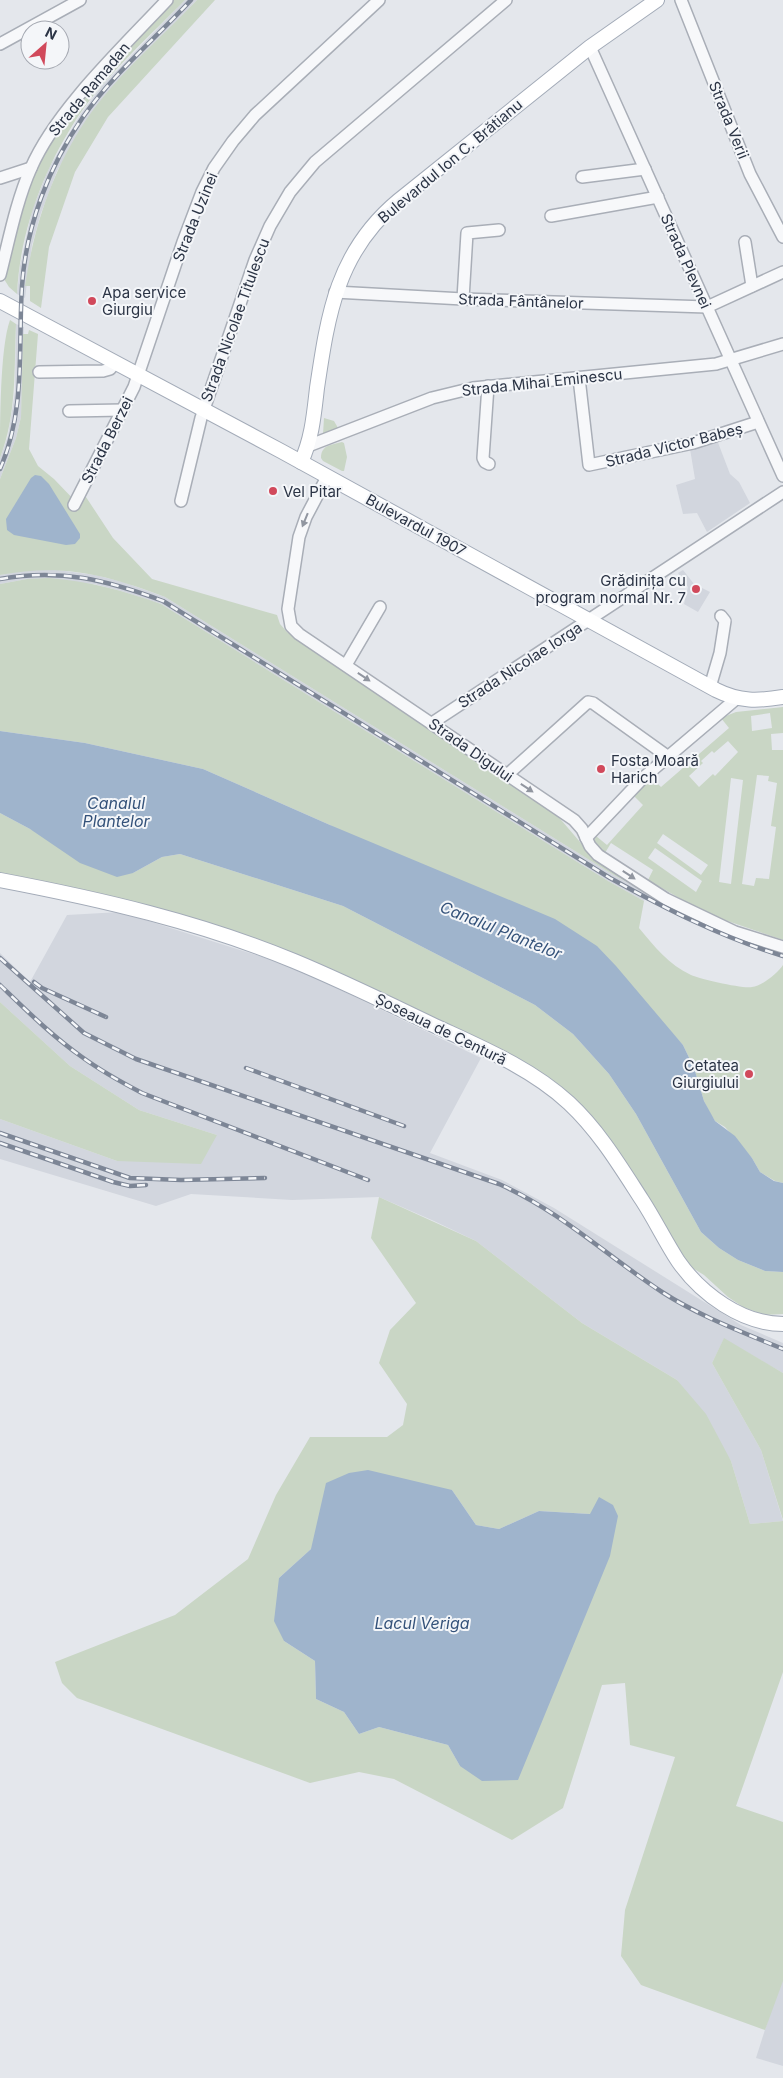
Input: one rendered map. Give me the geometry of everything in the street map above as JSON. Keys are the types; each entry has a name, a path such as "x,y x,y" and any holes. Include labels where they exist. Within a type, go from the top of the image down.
{"main road":[{"name":"Bulevardul Ion C. Brătianu","path":"301,462 308,446 324,344 335,292 343,273 358,247 382,215 590,47 657,0"},
{"name":"Bulevardul 1907","path":"0,301 327,476 710,687 736,699 757,701 783,697"},
{"name":"Șoseaua de Centură","path":"0,880 146,911 182,921 266,950 336,978 508,1061 542,1082 561,1097 593,1128 634,1187 679,1262 709,1293 745,1317 771,1324 783,1324"}],"street":[{"path":"0,44 80,0"},
{"name":"Strada Ramadan","path":"0,275 23,189 31,168 44,144 81,93 167,0"},
{"name":"Strada Uzinei","path":"138,375 194,213 208,180 221,157 255,115 379,0"},
{"name":"Strada Nicolae Titulescu","path":"181,501 203,410 255,260 270,226 295,184 315,162 506,0"},
{"name":"Strada Verii","path":"681,0 750,174 783,237"},
{"name":"Strada Plevnei","path":"590,47 783,476"},
{"path":"0,178 31,168"},
{"path":"582,177 645,169"},
{"path":"551,216 658,197"},
{"path":"463,299 467,233 499,230"},
{"path":"745,242 752,286"},
{"path":"706,307 783,272"},
{"name":"Strada Fântânelor","path":"335,292 463,299 706,307"},
{"name":"Strada Mihai Eminescu","path":"308,446 432,398 473,388 732,361 783,344"},
{"path":"39,372 103,371 110,369 115,363"},
{"name":"Strada Berzei","path":"74,505 123,410 138,375"},
{"name":"Strada Victor Babeș","path":"579,378 589,464 693,443 758,422"},
{"path":"488,386 483,458 489,464"},
{"path":"70,411 123,410"},
{"name":"Strada Digului","path":"327,476 306,516 299,537 288,610 288,619 291,626 299,634 574,820 582,829 598,855 666,899 735,932 783,947"},
{"name":"Strada Nicolae Iorga","path":"432,723 783,492"},
{"path":"346,665 380,607"},
{"path":"710,687 720,653 725,619 721,616"},
{"path":"586,838 629,792 667,756 736,699"},
{"path":"507,774 590,702 667,756"}],"shaded area":[{"path":"185,0 197,0 108,93 87,120 57,171 41,213 32,245 25,298 17,294 20,266 32,210 49,168 80,115 101,87"},
{"path":"16,324 24,327 21,417 16,438 0,479 0,458 8,436 15,392"},
{"path":"717,440 730,474 739,482 750,503 707,532 697,513 683,514 676,485 695,479 690,449"},
{"path":"50,569 95,575 123,582 165,597 612,874 647,893 644,901 608,881 161,604 94,584 27,579 0,584 0,575 26,570"},
{"name":"Grădinița cu program normal Nr. 7","path":"683,570 694,584 710,592 698,612 684,604 688,587 678,573"},
{"path":"120,912 291,966 481,1058 430,1153 502,1180 554,1208 741,1325 783,1343 783,1373 724,1339 712,1363 761,1450 783,1521 750,1524 731,1461 677,1380 582,1323 476,1241 434,1221 379,1197 292,1200 191,1194 156,1206 0,1159 0,1119 117,1161 217,1135 139,1110 70,1066 0,1002 0,953 30,982 67,915"},
{"path":"783,1973 783,2066 756,2058"}],"green space":[{"path":"174,0 185,0 103,85 90,100 66,135 36,200 23,246 17,294 4,279 23,203 44,155 58,131 95,84"},
{"path":"197,0 215,0 108,117 75,172 49,247 41,308 30,301 30,286 25,286 39,221 63,159 86,120 111,88"},
{"path":"10,320 16,324 14,392 9,425 0,458 2,367"},
{"path":"29,330 38,334 29,449 38,466 54,479 78,504 84,494 113,538 152,579 277,615 280,624 287,632 556,814 586,849 647,893 612,874 165,597 104,577 84,573 44,570 0,575 0,479 16,438 21,417 23,334 28,334"},
{"path":"324,418 334,421 338,428 323,434"},
{"path":"344,443 347,457 344,471 323,461 321,458 325,448"},
{"path":"49,578 106,587 161,604 608,881 644,901 639,928 662,954 683,971 712,981 740,987 752,987 769,979 783,965 783,1183 775,1181 760,1172 752,1158 725,1127 715,1121 704,1101 694,1068 683,1045 661,1021 330,825 203,769 85,743 0,731 0,584 27,579"},
{"path":"783,707 783,733 771,734 772,750 783,750 783,940 707,914 648,880 653,870 611,843 605,853 594,841 596,836 607,845 643,805 633,795 652,778 661,787 729,728 721,718 736,712","holes":["770,713 772,728 752,731 751,716","728,741 738,752 715,776 713,774 699,787 689,776 703,763 701,761 712,751 714,753","757,775 769,776 768,781 777,783 771,826 776,827 769,879 756,878 754,886 742,884","731,778 743,780 731,884 719,882","663,834 708,865 701,875 657,843","655,848 702,881 696,892 648,858"]},
{"path":"0,813 30,829 133,873 162,857 180,854 343,906 535,1005 573,1034 609,1074 636,1114 701,1232 719,1248 738,1260 765,1271 783,1272 783,1314 764,1315 743,1307 728,1297 704,1275 686,1264 575,1102 332,972 0,876"},
{"path":"0,1002 70,1066 139,1110 217,1135 201,1164 117,1161 0,1119"},
{"path":"379,1197 476,1241 582,1323 677,1380 706,1414 731,1461 750,1524 783,1521 783,1672 736,1806 783,1822 783,1981 765,2030 641,1985 621,1956 625,1910 675,1757 630,1745 625,1683 602,1685 563,1808 512,1840 394,1779 359,1772 310,1783 77,1698 62,1683 55,1662 175,1615 248,1559 276,1495 310,1437 387,1437 403,1425 407,1404 379,1363 390,1330 416,1303 371,1238","holes":["452,1490 476,1525 499,1529 539,1511 590,1514 460,1766 448,1745 379,1727 359,1734 344,1712 316,1699 315,1661 284,1641 279,1578 311,1549"]},
{"path":"724,1338 783,1373 783,1520 761,1450 712,1363"}],"water":[{"path":"35,475 41,476 49,484 80,534 80,538 75,544 66,545 14,535 7,530 6,519 31,478"},
{"name":"Canalul Plantelor","path":"0,731 85,743 203,769 330,825 555,919 597,946 683,1045 694,1068 704,1101 715,1121 735,1136 760,1172 774,1181 783,1183 783,1272 765,1271 738,1260 719,1248 701,1232 636,1114 609,1074 573,1034 535,1005 343,906 180,854 162,857 133,873 117,877 80,863 30,829 0,813"},
{"name":"Lacul Veriga","path":"368,1470 452,1490 476,1525 499,1529 539,1511 590,1514 599,1497 613,1505 618,1516 610,1556 518,1780 482,1781 460,1766 448,1745 379,1727 359,1734 344,1712 316,1699 315,1661 284,1641 274,1621 279,1578 311,1549 326,1483 349,1473"}],"railway":[{"path":"0,469 14,424 19,379 24,264 28,241 41,197 71,136 95,101 121,71 191,0"},
{"path":"0,579 43,575 83,578 122,587 163,601 610,878 694,922 783,956"},
{"path":"0,958 84,1033 136,1059 499,1184 542,1207 676,1301 721,1323 783,1349"},
{"path":"34,982 42,988 106,1017"},
{"path":"0,985 71,1049 104,1072 134,1089 368,1180"},
{"path":"246,1068 404,1126"},
{"path":"0,1133 130,1178 181,1180 265,1178"},
{"path":"0,1143 113,1182 130,1186 146,1185"}],"place":[{"name":"Apa service Giurgiu","path":"92,301"},
{"name":"Vel Pitar","path":"273,491"},
{"name":"Grădinița cu program normal Nr. 7","path":"696,589"},
{"name":"Fosta Moară Harich","path":"601,769"},
{"name":"Cetatea Giurgiului","path":"749,1074"}]}
